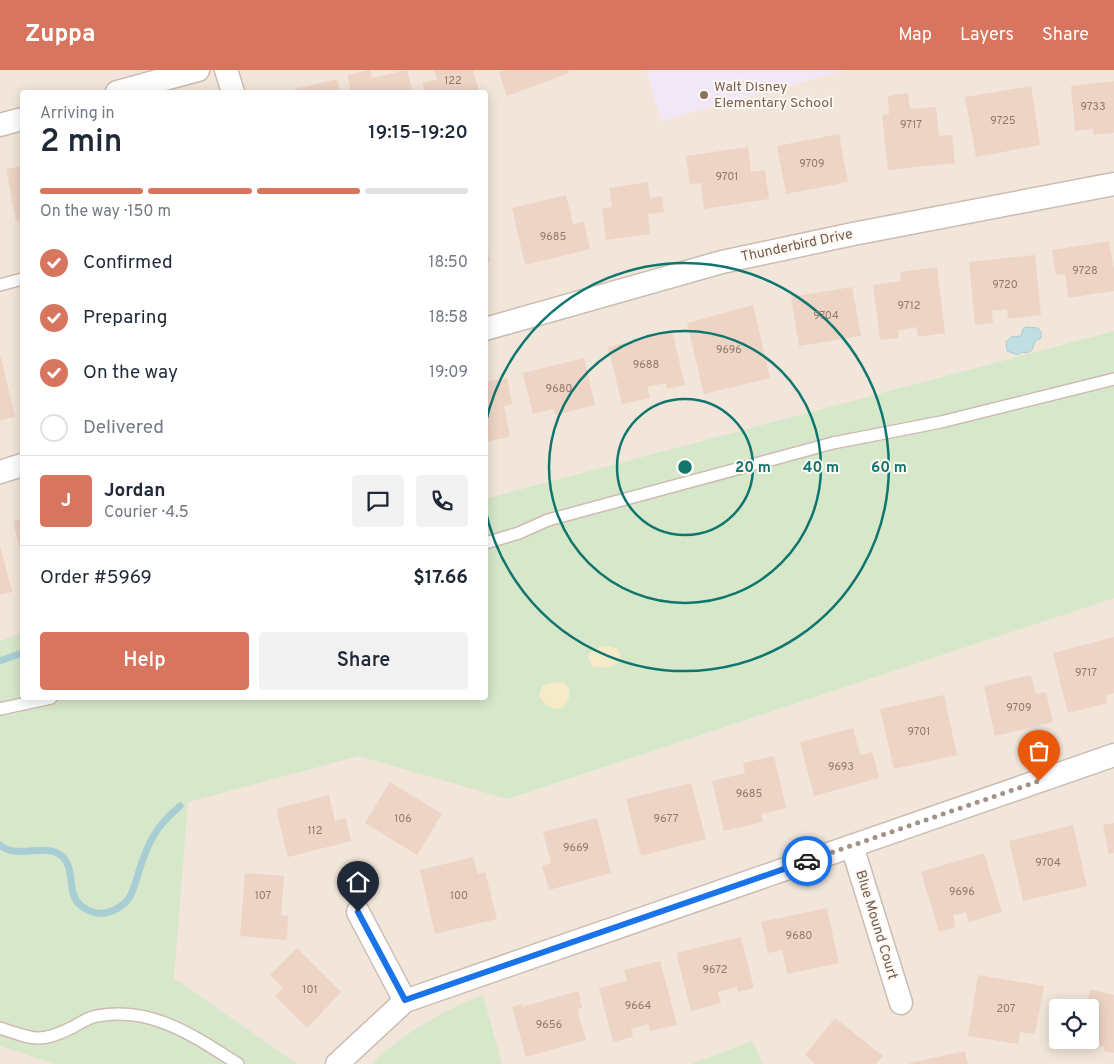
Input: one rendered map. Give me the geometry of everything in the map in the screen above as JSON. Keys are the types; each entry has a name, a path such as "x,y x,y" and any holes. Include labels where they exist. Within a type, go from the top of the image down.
{"street":[{"path":"124,90 198,70"},
{"path":"226,70 232,90"},
{"path":"0,125 20,120"},
{"name":"Thunderbird Drive","path":"488,328 722,262 853,234 1114,184"},
{"path":"0,472 20,466"},
{"path":"337,1064 405,1000 1114,755"},
{"name":"Blue Mound Court","path":"852,846 901,1003"},
{"path":"358,912 405,1000"}],"lane":[{"path":"0,285 20,280"},
{"path":"488,542 519,533 548,520 834,443 941,422 1114,379"},
{"path":"0,709 42,700"},
{"path":"0,1028 30,1038 48,1038 94,1016 123,1013 150,1017 208,1044 238,1064"}],"shaded area":[{"path":"0,70 647,70 661,121 845,70 1114,70 1114,1064 0,1064"},
{"name":"Walt Disney Elementary School","path":"647,70 845,70 661,121"}],"green space":[{"path":"1114,331 1114,598 507,799 359,756 188,802 174,978 297,1064 55,1064 0,1046 0,641 20,634 20,700 488,700 488,498"},
{"path":"483,995 502,1064 373,1064 395,1043 409,1033 454,1007"},
{"path":"752,1041 763,1064 691,1064"}],"sand":[{"path":"609,646 618,649 621,660 615,665 608,667 592,666 588,657 590,652"},
{"path":"553,682 564,683 569,689 569,699 562,708 555,709 549,706 539,696 542,686"}],"water":[{"path":"1026,327 1038,328 1041,332 1041,338 1035,341 1032,350 1018,355 1007,351 1006,342 1011,337 1021,336 1023,329"}],"building":[{"path":"370,70 372,78 407,70 412,90 351,90 347,75"},
{"path":"434,70 473,70 478,90 424,90 422,83 437,79"},
{"path":"505,70 567,70 569,73 507,96 499,72"},
{"path":"337,79 340,90 291,90"},
{"path":"1114,81 1114,133 1093,135 1093,129 1075,131 1071,86"},
{"path":"1031,86 1040,145 976,157 965,97"},
{"path":"908,93 910,109 936,107 939,136 952,135 955,163 888,170 882,115 889,114 888,96"},
{"path":"839,134 848,182 786,194 777,146"},
{"path":"748,147 751,172 765,170 769,199 704,209 701,183 690,184 686,156"},
{"path":"20,166 20,220 16,221 6,169"},
{"path":"648,182 650,198 662,196 664,212 648,214 650,234 606,240 602,208 612,207 609,188"},
{"path":"566,195 573,224 584,222 590,249 525,265 512,208"},
{"path":"1109,241 1114,269 1114,291 1068,298 1065,274 1056,275 1052,250"},
{"path":"1035,255 1041,315 1008,319 1007,309 992,311 993,323 975,325 969,262"},
{"path":"937,267 945,333 918,337 916,327 898,330 899,338 880,340 873,285 901,281 900,272"},
{"path":"852,287 861,336 799,346 791,297"},
{"path":"753,305 770,378 704,394 687,323"},
{"path":"672,331 685,385 667,389 666,383 647,387 650,398 622,404 608,347"},
{"path":"0,358 15,417 0,420"},
{"path":"584,358 595,405 555,415 553,409 533,414 523,373"},
{"path":"507,378 512,404 504,406 510,437 488,441 488,381"},
{"path":"20,519 20,550 13,521"},
{"path":"0,545 12,592 0,595"},
{"path":"1114,637 1114,693 1106,695 1108,703 1068,713 1053,653"},
{"path":"1031,675 1036,694 1046,692 1053,722 995,736 984,686"},
{"path":"944,695 957,755 894,769 880,709"},
{"path":"853,728 860,755 872,752 879,778 814,796 800,742"},
{"path":"774,756 786,808 761,814 763,822 724,831 712,781 745,773 743,763"},
{"path":"390,782 442,814 417,855 365,823"},
{"path":"691,783 706,839 641,856 626,799"},
{"path":"329,795 335,821 346,818 351,841 288,857 276,809"},
{"path":"597,818 611,873 549,890 542,866 551,863 543,832"},
{"path":"1114,823 1114,853 1109,854 1103,825"},
{"path":"1073,825 1087,886 1023,901 1009,841"},
{"path":"984,853 1002,912 969,922 966,912 953,915 956,927 939,932 921,872"},
{"path":"473,857 478,874 485,872 497,919 435,934 420,870"},
{"path":"245,873 284,876 281,915 288,916 287,940 240,936"},
{"path":"827,908 839,963 787,974 782,950 768,953 761,922"},
{"path":"741,937 754,988 738,992 737,987 718,992 721,1003 691,1011 676,953"},
{"path":"297,948 341,992 307,1028 275,996 283,988 270,975"},
{"path":"660,961 677,1025 650,1031 648,1024 631,1029 633,1037 613,1042 599,988 627,981 624,970"},
{"path":"978,975 1044,986 1035,1034 1020,1032 1018,1044 968,1036"},
{"path":"1090,989 1114,995 1114,1053 1104,1051 1104,1047 1099,1046 1099,999 1088,999"},
{"path":"578,991 582,1008 577,1009 586,1040 526,1057 512,1007 522,1004 522,1007"},
{"path":"835,1018 883,1056 876,1064 815,1064 805,1055"},
{"path":"965,1051 968,1064 910,1064 910,1063"}],"waterway":[{"path":"0,661 20,654"},
{"path":"0,845 14,851 48,850 62,856 69,867 73,894 76,900 88,910 95,913 105,913 115,910 128,900 151,840 162,824 180,806"}],"way so far":[{"path":"807,861 1039,781"}],"place":[{"name":"Walt Disney Elementary School","path":"704,95"}],"route":[{"path":"358,912 405,1000 807,861"}]}
